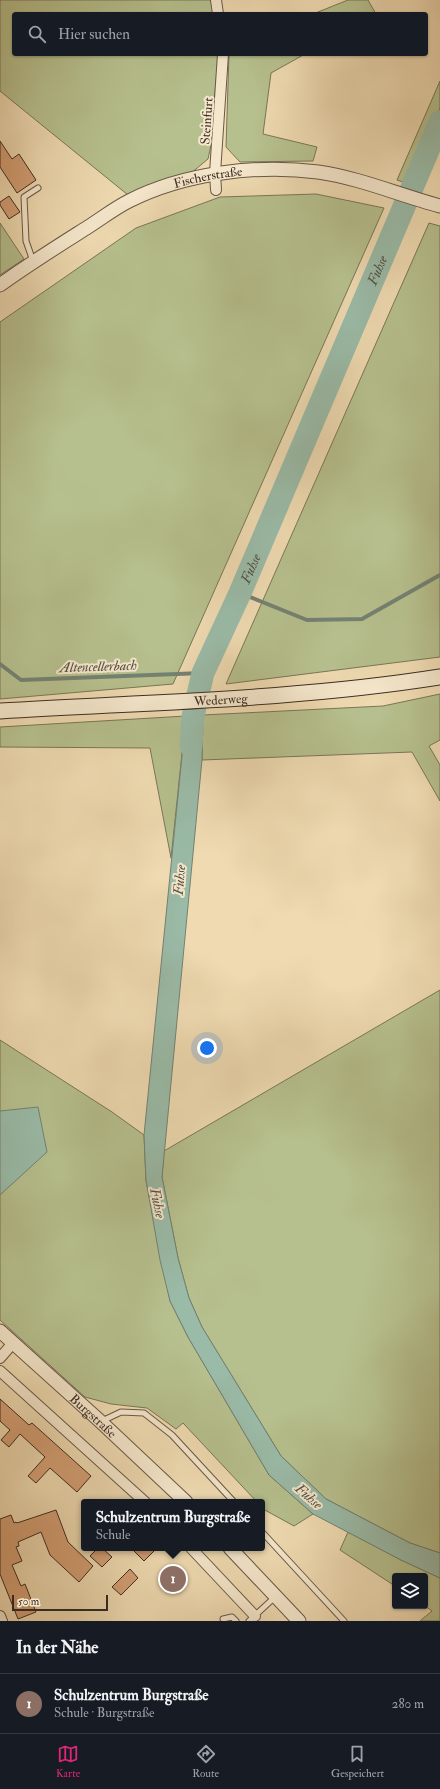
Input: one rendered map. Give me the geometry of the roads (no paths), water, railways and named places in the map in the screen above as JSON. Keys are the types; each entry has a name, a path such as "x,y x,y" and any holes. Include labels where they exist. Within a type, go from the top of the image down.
{"main road":[{"name":"Wederweg","path":"0,711 264,697 384,686 440,677"}],"street":[{"path":"216,0 218,12"},
{"name":"Steinfurt","path":"216,190 215,173 223,56"},
{"name":"Fischerstraße","path":"0,285 33,261 130,201 172,185 215,173 269,169 318,172 385,188 439,205"},
{"name":"Burgstraße","path":"0,1331 101,1422 183,1499"},
{"path":"0,1358 13,1343"},
{"path":"0,1371 142,1499"},
{"path":"194,1551 252,1619"},
{"path":"233,1551 299,1621"},
{"path":"0,1616 2,1621"}],"lane":[{"path":"33,261 26,241 24,197 38,188"},
{"path":"101,1422 121,1412 144,1413 172,1435 231,1499"},
{"path":"265,1535 344,1621"},
{"path":"252,1619 276,1596"},
{"path":"223,1619 232,1617 236,1621"}],"water":[{"path":"203,715 202,760 162,1177 178,1258 189,1298 202,1327 281,1456 326,1499 410,1543 440,1553 440,1578 401,1560 313,1514 269,1475 188,1337 170,1301 160,1260 146,1180 144,1135 186,716"},
{"path":"38,1107 47,1152 0,1195 0,1111"}],"waterway":[{"name":"Fuhse","path":"191,746 193,716 203,673 240,593 440,122"},
{"path":"240,593 307,620 362,619 440,575"},
{"name":"Altencellerbach","path":"0,664 21,680 203,673"}],"place":[{"name":"Schulzentrum Burgstraße","path":"173,1579"}]}
